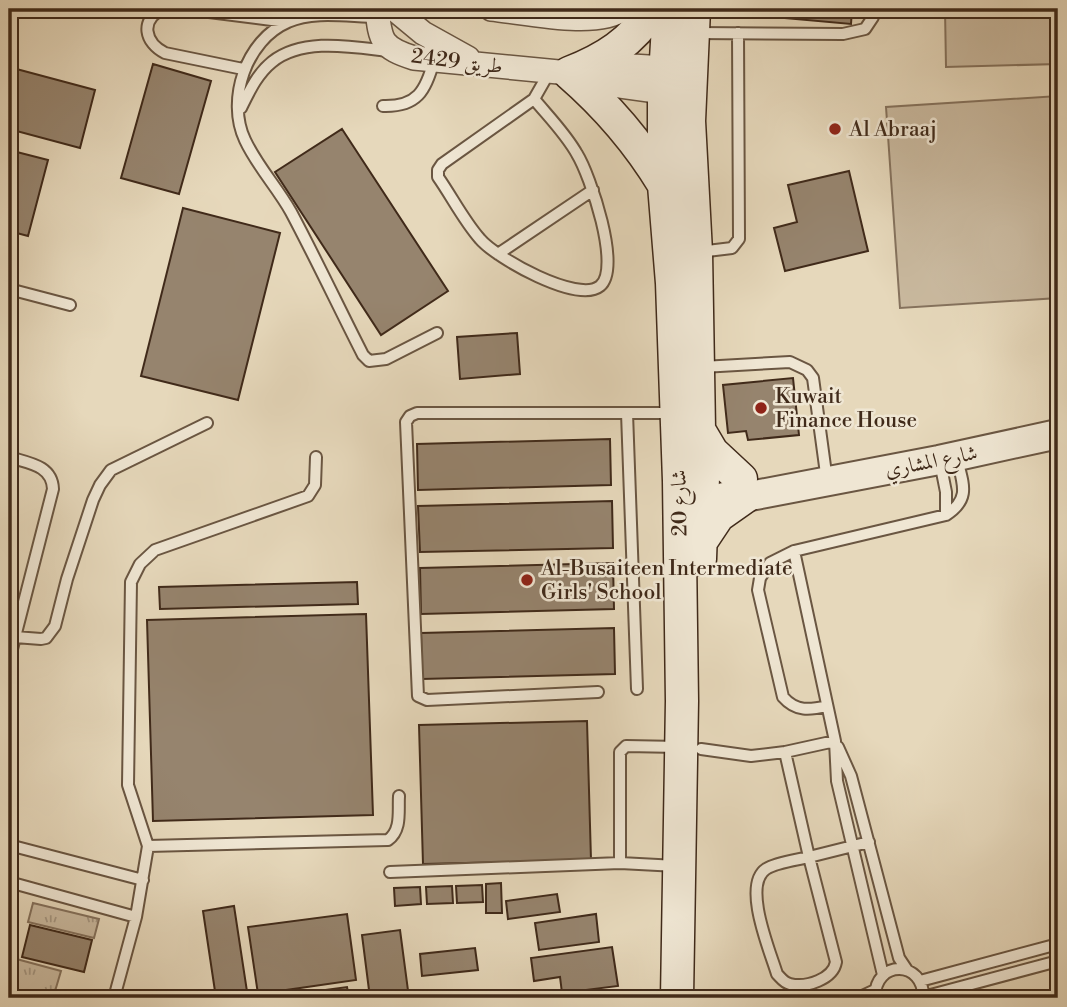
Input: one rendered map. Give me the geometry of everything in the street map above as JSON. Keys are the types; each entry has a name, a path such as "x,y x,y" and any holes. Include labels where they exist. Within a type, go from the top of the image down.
{"main road":[{"path":"560,72 597,62 623,45 644,23 676,16"},
{"name":"شارع 20","path":"676,16 678,81 664,185 671,283 687,421 690,489 691,748 698,998"},
{"path":"560,72 625,128 664,185"},
{"name":"شارع 20","path":"678,81 689,121 696,252 698,367 687,421"},
{"path":"687,421 743,488 718,516 700,542"},
{"name":"شارع 20","path":"677,998 680,866 691,748 700,542 690,489"}],"street":[{"path":"491,9 536,11 590,20 615,15 623,9"},
{"path":"383,12 450,51 480,64"},
{"name":"طريق 2429","path":"383,12 381,36 392,51 414,58 560,72 613,85 678,81"},
{"name":"شارع المشاري","path":"690,489 743,488 761,479 815,483 1058,434"}],"lane":[{"path":"163,9 151,18 147,28 149,39 155,48 165,53 243,69"},
{"path":"185,9 288,22 309,17 350,17 383,12"},
{"path":"676,16 738,33 843,34 865,29 873,17 874,9"},
{"path":"288,22 262,41 243,69 239,111 244,140 292,213 363,355 369,361 386,359 437,333"},
{"path":"696,252 732,248 739,239 738,33"},
{"path":"239,111 263,71 280,57 303,49 345,47 392,51"},
{"path":"383,106 398,107 413,101 424,90 434,60"},
{"path":"534,99 577,153 593,190 603,230 607,270 606,279 592,290 583,291 547,281 498,254 481,240 438,177 442,164 534,99 560,72"},
{"path":"498,254 593,190"},
{"path":"9,289 70,305"},
{"path":"698,367 790,362 807,370 813,378 815,483"},
{"path":"598,692 427,700 418,696 405,425 407,418 417,413 627,413 687,421"},
{"path":"627,413 637,689"},
{"path":"15,637 46,638 55,626 93,499 111,470 206,423"},
{"path":"9,457 46,470 53,481 9,661"},
{"path":"114,998 136,917 148,846 128,785 129,592 134,572 155,550 308,496 315,485 316,457"},
{"path":"946,514 948,458"},
{"path":"827,706 808,710 790,705 783,697 758,590 760,578 770,563 794,551 946,514 958,507 964,487 948,458"},
{"path":"794,551 835,741 837,781 883,975 875,994 858,998"},
{"path":"620,863 620,752 626,746 691,748 751,756 835,741"},
{"path":"835,741 851,776 899,958 907,970 920,981 923,998 1058,961"},
{"path":"785,752 809,857 836,962 834,971 828,978 792,985 785,982 777,974 757,904 757,879 767,868 809,857 851,847 869,842"},
{"path":"148,846 388,839 396,834 398,828 398,796"},
{"path":"9,845 143,880"},
{"path":"390,872 620,863 680,866"},
{"path":"9,882 136,917"},
{"path":"920,981 1058,944"},
{"path":"883,975 898,969 907,970"}],"green space":[{"path":"945,9 1058,9 1058,64 946,67"},
{"path":"1058,96 1058,298 900,308 886,107"},
{"path":"33,903 99,919 94,938 28,922"},
{"path":"9,957 61,971 53,998 9,998"}],"building":[{"path":"762,9 852,9 851,24 761,16"},
{"path":"153,64 211,81 179,194 121,178"},
{"path":"9,67 95,90 80,148 9,129"},
{"path":"342,129 448,291 381,335 275,172"},
{"path":"9,150 48,160 28,236 9,231"},
{"path":"849,171 868,251 785,271 774,228 797,222 788,185"},
{"path":"183,208 280,233 238,400 141,376"},
{"path":"517,333 520,374 460,379 457,337"},
{"name":"Kuwait Finance House","path":"793,378 799,435 748,440 746,431 728,433 723,385"},
{"path":"610,439 611,485 418,490 417,444"},
{"path":"612,501 613,548 420,552 418,506"},
{"path":"613,563 614,609 421,614 420,568"},
{"path":"357,582 358,604 160,609 159,587"},
{"path":"366,614 373,815 153,821 147,620"},
{"path":"614,628 615,674 422,679 421,633"},
{"path":"587,721 591,860 423,864 419,725"},
{"path":"501,883 502,913 486,913 486,884"},
{"path":"482,885 483,902 457,903 456,886"},
{"path":"452,886 453,903 427,904 426,887"},
{"path":"420,887 421,904 395,906 394,888"},
{"path":"557,894 560,912 508,919 506,901"},
{"path":"234,906 248,998 216,998 203,911"},
{"path":"347,914 356,980 258,994 248,927"},
{"path":"596,914 599,942 539,950 535,923"},
{"path":"30,925 92,940 84,972 22,957"},
{"path":"400,930 409,998 370,998 362,935"},
{"path":"612,947 618,986 562,993 560,977 534,981 531,958"},
{"path":"475,948 478,970 422,976 420,954"},
{"path":"347,987 349,998 265,998"}],"place":[{"name":"Al Abraaj","path":"835,129"},
{"name":"Kuwait Finance House","path":"761,408"},
{"name":"Al-Busaiteen Intermediate Girls' School","path":"527,580"}]}
